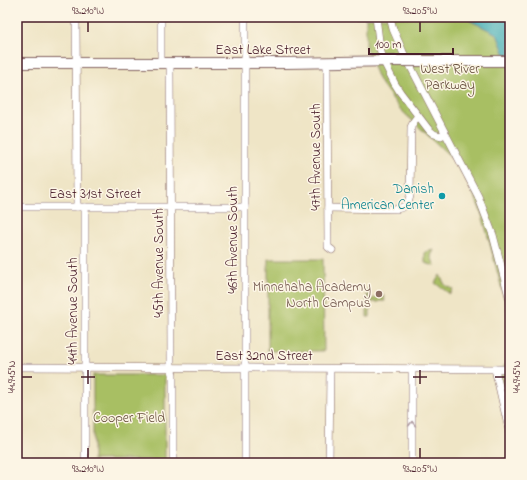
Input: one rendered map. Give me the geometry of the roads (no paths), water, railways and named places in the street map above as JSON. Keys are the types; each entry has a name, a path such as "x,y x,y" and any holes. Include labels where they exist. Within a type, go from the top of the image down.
{"main road":[{"name":"East Lake Street","path":"17,63 327,63 395,61 510,61"}],"street":[{"path":"76,17 76,207"},
{"name":"45th Avenue South","path":"161,17 166,63 171,207 171,368 173,374 173,463"},
{"name":"46th Avenue South","path":"245,17 245,463"},
{"path":"360,17 376,17 380,49 384,62 395,84 429,130 434,134 441,136 445,133"},
{"path":"390,17 393,29 400,44 478,196 487,217 510,300"},
{"name":"47th Avenue South","path":"327,63 328,247 332,250"},
{"path":"328,208 397,209 406,206 409,202 410,196 411,127 414,120 418,116"},
{"name":"East 31st Street","path":"17,206 245,207"},
{"name":"44th Avenue South","path":"85,207 85,463"},
{"name":"East 32nd Street","path":"17,367 510,369"},
{"path":"329,463 330,369"},
{"path":"412,369 412,463"},
{"path":"495,369 510,434"}],"water":[{"path":"469,17 510,17 510,68 497,34 469,20"}],"place":[{"name":"Danish American Center","path":"442,196"},
{"name":"Minnehaha Academy North Campus","path":"379,294"}],"park label":[{"name":"West River Parkway","path":"450,76"},
{"name":"Cooper Field","path":"129,417"}]}
